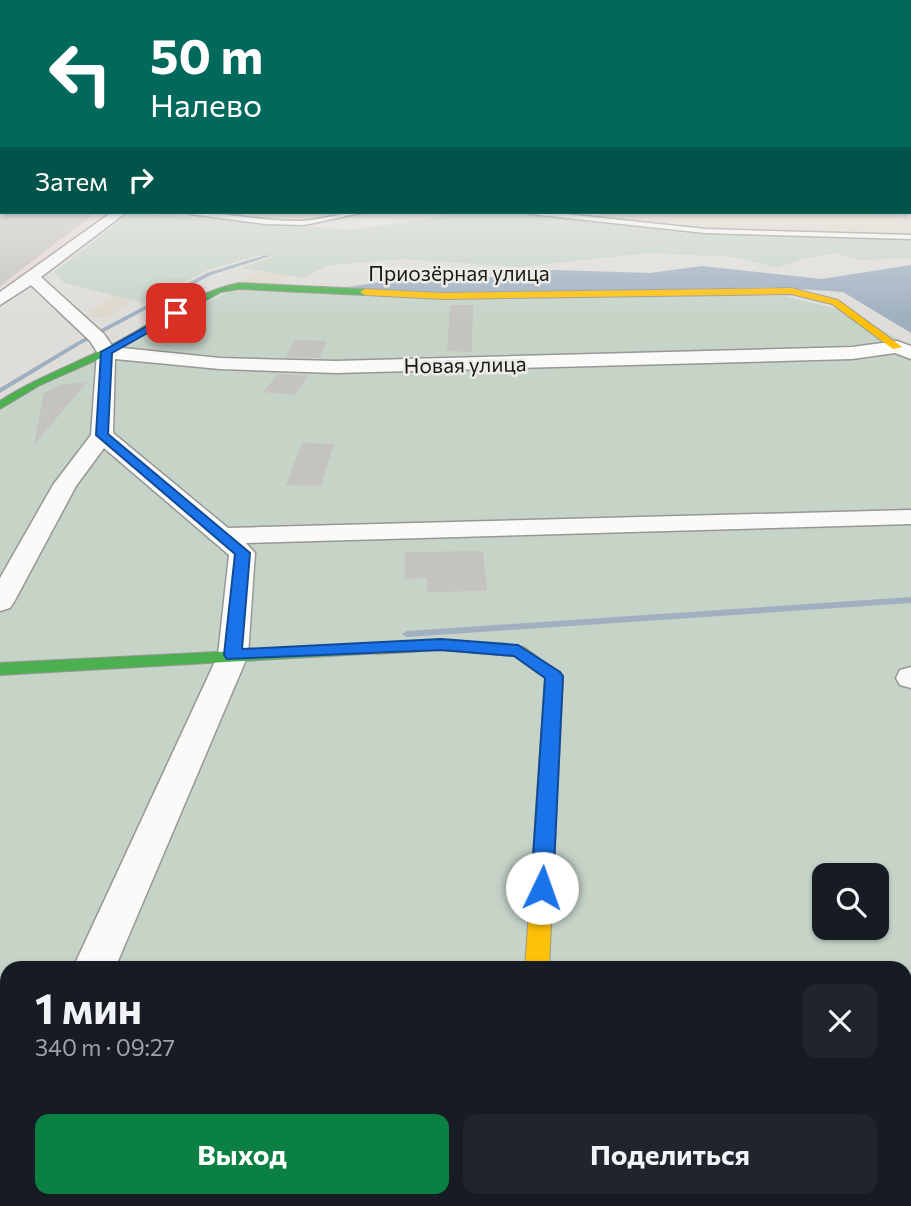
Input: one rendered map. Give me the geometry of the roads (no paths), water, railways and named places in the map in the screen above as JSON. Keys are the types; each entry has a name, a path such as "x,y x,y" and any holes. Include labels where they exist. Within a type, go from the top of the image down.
{"street":[{"path":"0,300 117,214"},
{"path":"0,602 65,485 102,435 106,352 98,338 31,277"},
{"name":"Приозёрная улица","path":"0,406 64,368 106,352 218,290 239,286 442,296 755,289 800,292 827,299 904,350"},
{"name":"Новая улица","path":"106,352 163,360 245,364 459,367 568,360 904,350"},
{"path":"97,961 233,655 243,553 102,435"},
{"path":"225,536 911,517"},
{"path":"0,668 441,645 518,651 554,676 537,961"}],"lane":[{"path":"205,214 266,222 304,223 352,214"},
{"path":"548,214 705,231 911,237"}],"water":[{"path":"911,265 911,333 843,292 772,287 431,295 347,287 395,280 503,277 554,270 650,273 702,266 822,279"}],"waterway":[{"path":"0,391 79,343 209,274 268,256"},
{"path":"407,634 911,600"}]}
